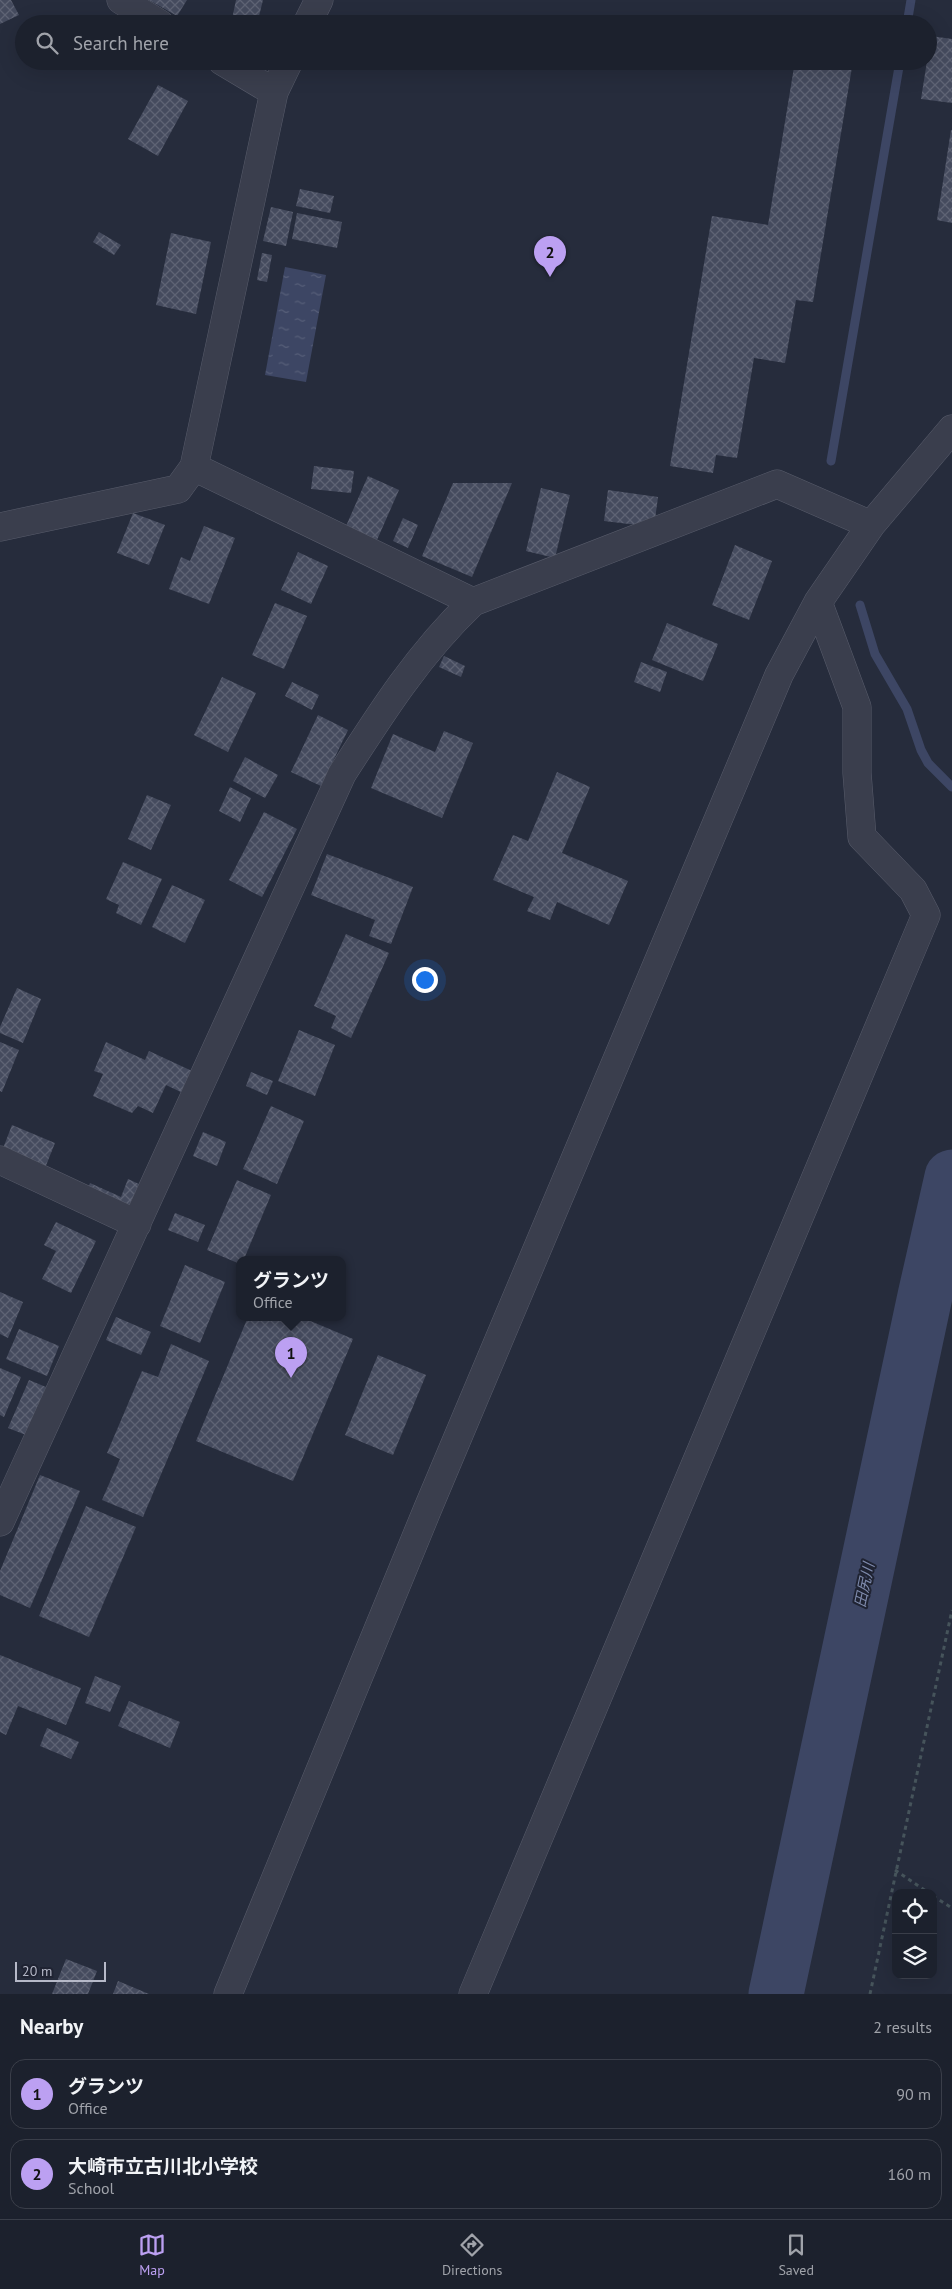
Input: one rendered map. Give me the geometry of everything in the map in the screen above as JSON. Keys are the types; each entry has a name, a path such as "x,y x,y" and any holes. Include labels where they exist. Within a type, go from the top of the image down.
{"street":[{"path":"121,0 145,15"},
{"path":"312,15 319,0"},
{"path":"237,70 274,92"},
{"path":"0,526 178,490 194,467 274,92 285,70"},
{"path":"228,1994 428,1508 772,693 818,602 870,525 952,430"},
{"path":"194,467 473,602"},
{"path":"0,1522 342,774 395,692 446,628 473,602 777,484 870,525"},
{"path":"473,1994 926,915 913,890 862,837 857,773 857,707 818,602"},
{"path":"0,1160 137,1224"}],"path":[{"path":"870,1994 952,1610"},
{"path":"895,1870 923,1889"},
{"path":"937,1899 952,1908"}],"water":[{"path":"285,267 326,275 306,382 265,375"}],"building":[{"path":"0,0 11,0 19,15 15,15 15,17 0,24"},
{"path":"149,0 187,0 178,15"},
{"path":"236,0 263,0 259,15 233,15"},
{"path":"937,37 952,39 952,103 921,99 926,70 937,70"},
{"path":"794,70 852,70 813,302 796,300 785,363 754,358 737,458 716,455 713,473 670,466 712,216 768,225"},
{"path":"158,85 188,101 158,156 128,139"},
{"path":"952,130 952,223 937,220"},
{"path":"300,189 334,196 330,213 296,206"},
{"path":"271,207 293,212 286,246 263,241"},
{"path":"297,213 342,222 337,248 292,239"},
{"path":"99,232 121,245 114,255 93,242"},
{"path":"171,233 211,242 196,314 156,305"},
{"path":"262,253 272,255 267,282 257,280"},
{"path":"314,466 354,471 351,493 311,489"},
{"path":"368,476 399,490 377,540 346,526"},
{"path":"453,483 512,483 472,577 422,556"},
{"path":"541,488 570,495 555,558 526,551"},
{"path":"608,490 658,497 654,527 604,521"},
{"path":"133,513 165,525 149,565 117,553"},
{"path":"403,518 418,525 408,548 393,541"},
{"path":"204,526 235,538 209,604 169,589 181,557 190,561"},
{"path":"735,545 772,561 749,620 712,605"},
{"path":"298,552 328,566 311,604 281,590"},
{"path":"275,603 307,616 284,669 252,655"},
{"path":"667,623 718,644 703,681 652,660"},
{"path":"444,656 465,666 461,677 439,667"},
{"path":"641,662 667,672 660,692 634,682"},
{"path":"222,677 256,693 228,752 194,735"},
{"path":"292,682 319,695 312,710 285,696"},
{"path":"318,715 348,730 321,786 291,772"},
{"path":"444,731 473,743 442,818 371,788 393,734 435,752"},
{"path":"245,757 278,775 265,798 233,781"},
{"path":"557,772 590,787 562,853 628,881 609,925 557,902 550,920 527,911 534,897 493,880 513,835 528,841"},
{"path":"230,787 251,798 240,822 219,811"},
{"path":"147,795 171,805 151,850 128,839"},
{"path":"264,812 297,829 262,897 229,880"},
{"path":"327,854 413,887 391,944 369,936 375,920 311,895"},
{"path":"123,862 162,879 141,925 116,913 119,905 106,899"},
{"path":"172,885 205,900 185,943 152,927"},
{"path":"346,934 389,953 351,1038 331,1028 336,1016 314,1006"},
{"path":"17,988 41,999 23,1043 0,1033 0,1027"},
{"path":"299,1030 335,1045 315,1096 278,1081"},
{"path":"0,1042 19,1050 2,1092 0,1091"},
{"path":"106,1042 145,1060 149,1051 192,1071 183,1093 166,1085 153,1113 138,1106 132,1113 93,1096 103,1074 94,1071"},
{"path":"251,1072 273,1081 267,1095 246,1086"},
{"path":"271,1106 304,1121 277,1184 243,1169"},
{"path":"12,1125 55,1143 45,1168 2,1151"},
{"path":"203,1132 226,1142 217,1166 193,1156"},
{"path":"128,1179 139,1184 126,1213 85,1195 90,1183 121,1197"},
{"path":"237,1180 271,1195 245,1256 236,1256 236,1262 207,1250"},
{"path":"175,1213 205,1225 198,1242 168,1230"},
{"path":"56,1222 96,1241 71,1293 42,1279 56,1251 44,1245"},
{"path":"185,1265 225,1282 200,1343 160,1326"},
{"path":"0,1292 23,1302 8,1338 0,1334"},
{"path":"116,1317 151,1332 141,1355 106,1340"},
{"path":"246,1321 310,1321 353,1339 293,1481 196,1441"},
{"path":"19,1329 59,1346 47,1376 6,1359"},
{"path":"171,1344 209,1361 143,1517 102,1500 120,1459 107,1453 142,1371 158,1377"},
{"path":"378,1355 426,1375 393,1455 345,1435"},
{"path":"0,1368 21,1377 4,1417 0,1415"},
{"path":"29,1380 46,1387 26,1435 8,1428"},
{"path":"40,1475 80,1491 30,1608 0,1595 0,1571"},
{"path":"86,1506 136,1527 89,1637 39,1616"},
{"path":"0,1655 81,1688 66,1725 18,1706 6,1735 0,1732"},
{"path":"95,1676 121,1686 110,1712 85,1703"},
{"path":"129,1701 180,1722 170,1748 118,1726"},
{"path":"47,1728 79,1742 71,1759 40,1746"},
{"path":"66,1959 97,1971 88,1994 52,1994"},
{"path":"118,1981 149,1994 113,1994"}],"waterway":[{"path":"908,15 911,0"},
{"path":"831,461 898,70"},
{"path":"860,605 875,654 907,709 921,750 928,763 952,787"},
{"name":"田尻川","path":"776,1994 952,1177"}],"place":[{"name":"大崎市立古川北小学校","path":"550,277"},
{"name":"グランツ","path":"291,1378"}]}
